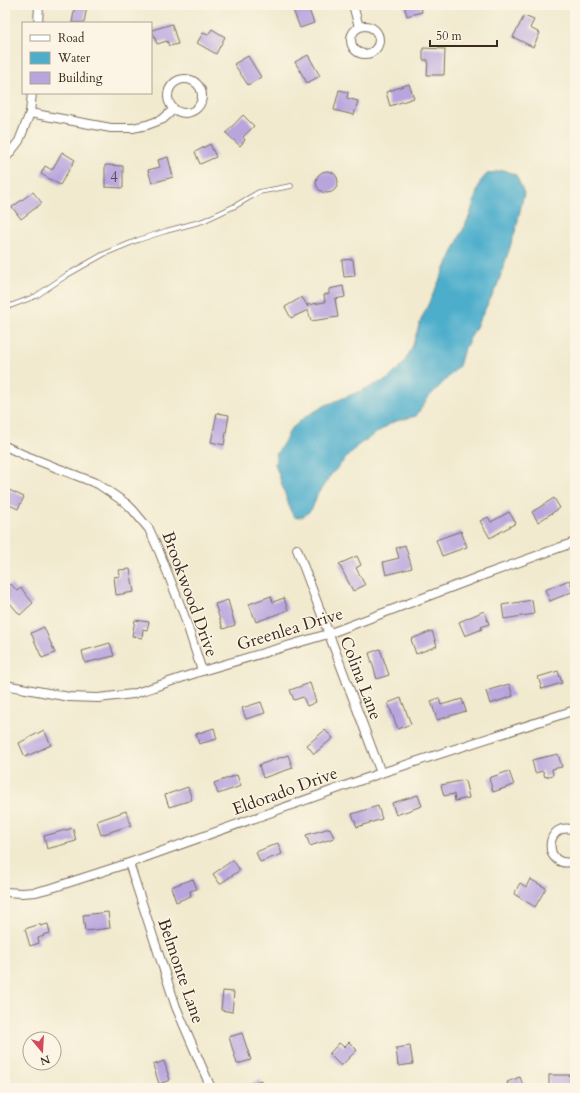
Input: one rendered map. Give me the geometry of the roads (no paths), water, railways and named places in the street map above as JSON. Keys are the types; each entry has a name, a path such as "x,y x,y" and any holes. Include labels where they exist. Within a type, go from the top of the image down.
{"street":[{"path":"38,22 39,5"},
{"path":"353,5 359,27"},
{"path":"185,79 195,82 202,90 203,96 199,106 195,110 185,113 174,109 169,101 169,90 172,86 180,80 185,79"},
{"path":"5,159 19,141 30,113 32,94"},
{"path":"30,113 111,128 133,128 147,125 162,119 174,109"},
{"name":"Brookwood Drive","path":"5,446 98,484 127,504 133,510 149,529 159,551 184,615 202,671"},
{"name":"Greenlea Drive","path":"5,685 69,697 98,698 133,694 202,671 328,634 474,578 575,542"},
{"name":"Colina Lane","path":"297,549 381,773"},
{"name":"Eldorado Drive","path":"5,892 36,892 55,887 129,863 381,773 575,710"},
{"path":"575,830 571,828 560,830 555,833 550,842 550,848 555,858 564,863 575,861"},
{"name":"Belmonte Lane","path":"129,863 176,1006 211,1088"}],"lane":[{"path":"5,308 36,296 67,275 104,254 138,240 203,221 259,192 291,186"}],"water":[{"path":"504,170 516,175 524,193 516,229 497,286 463,352 459,366 428,398 416,416 393,422 357,446 330,476 317,495 312,509 304,516 296,518 291,512 275,464 277,453 290,430 305,417 326,405 388,379 403,364 412,348 420,322 470,215 480,182 487,174"}]}
